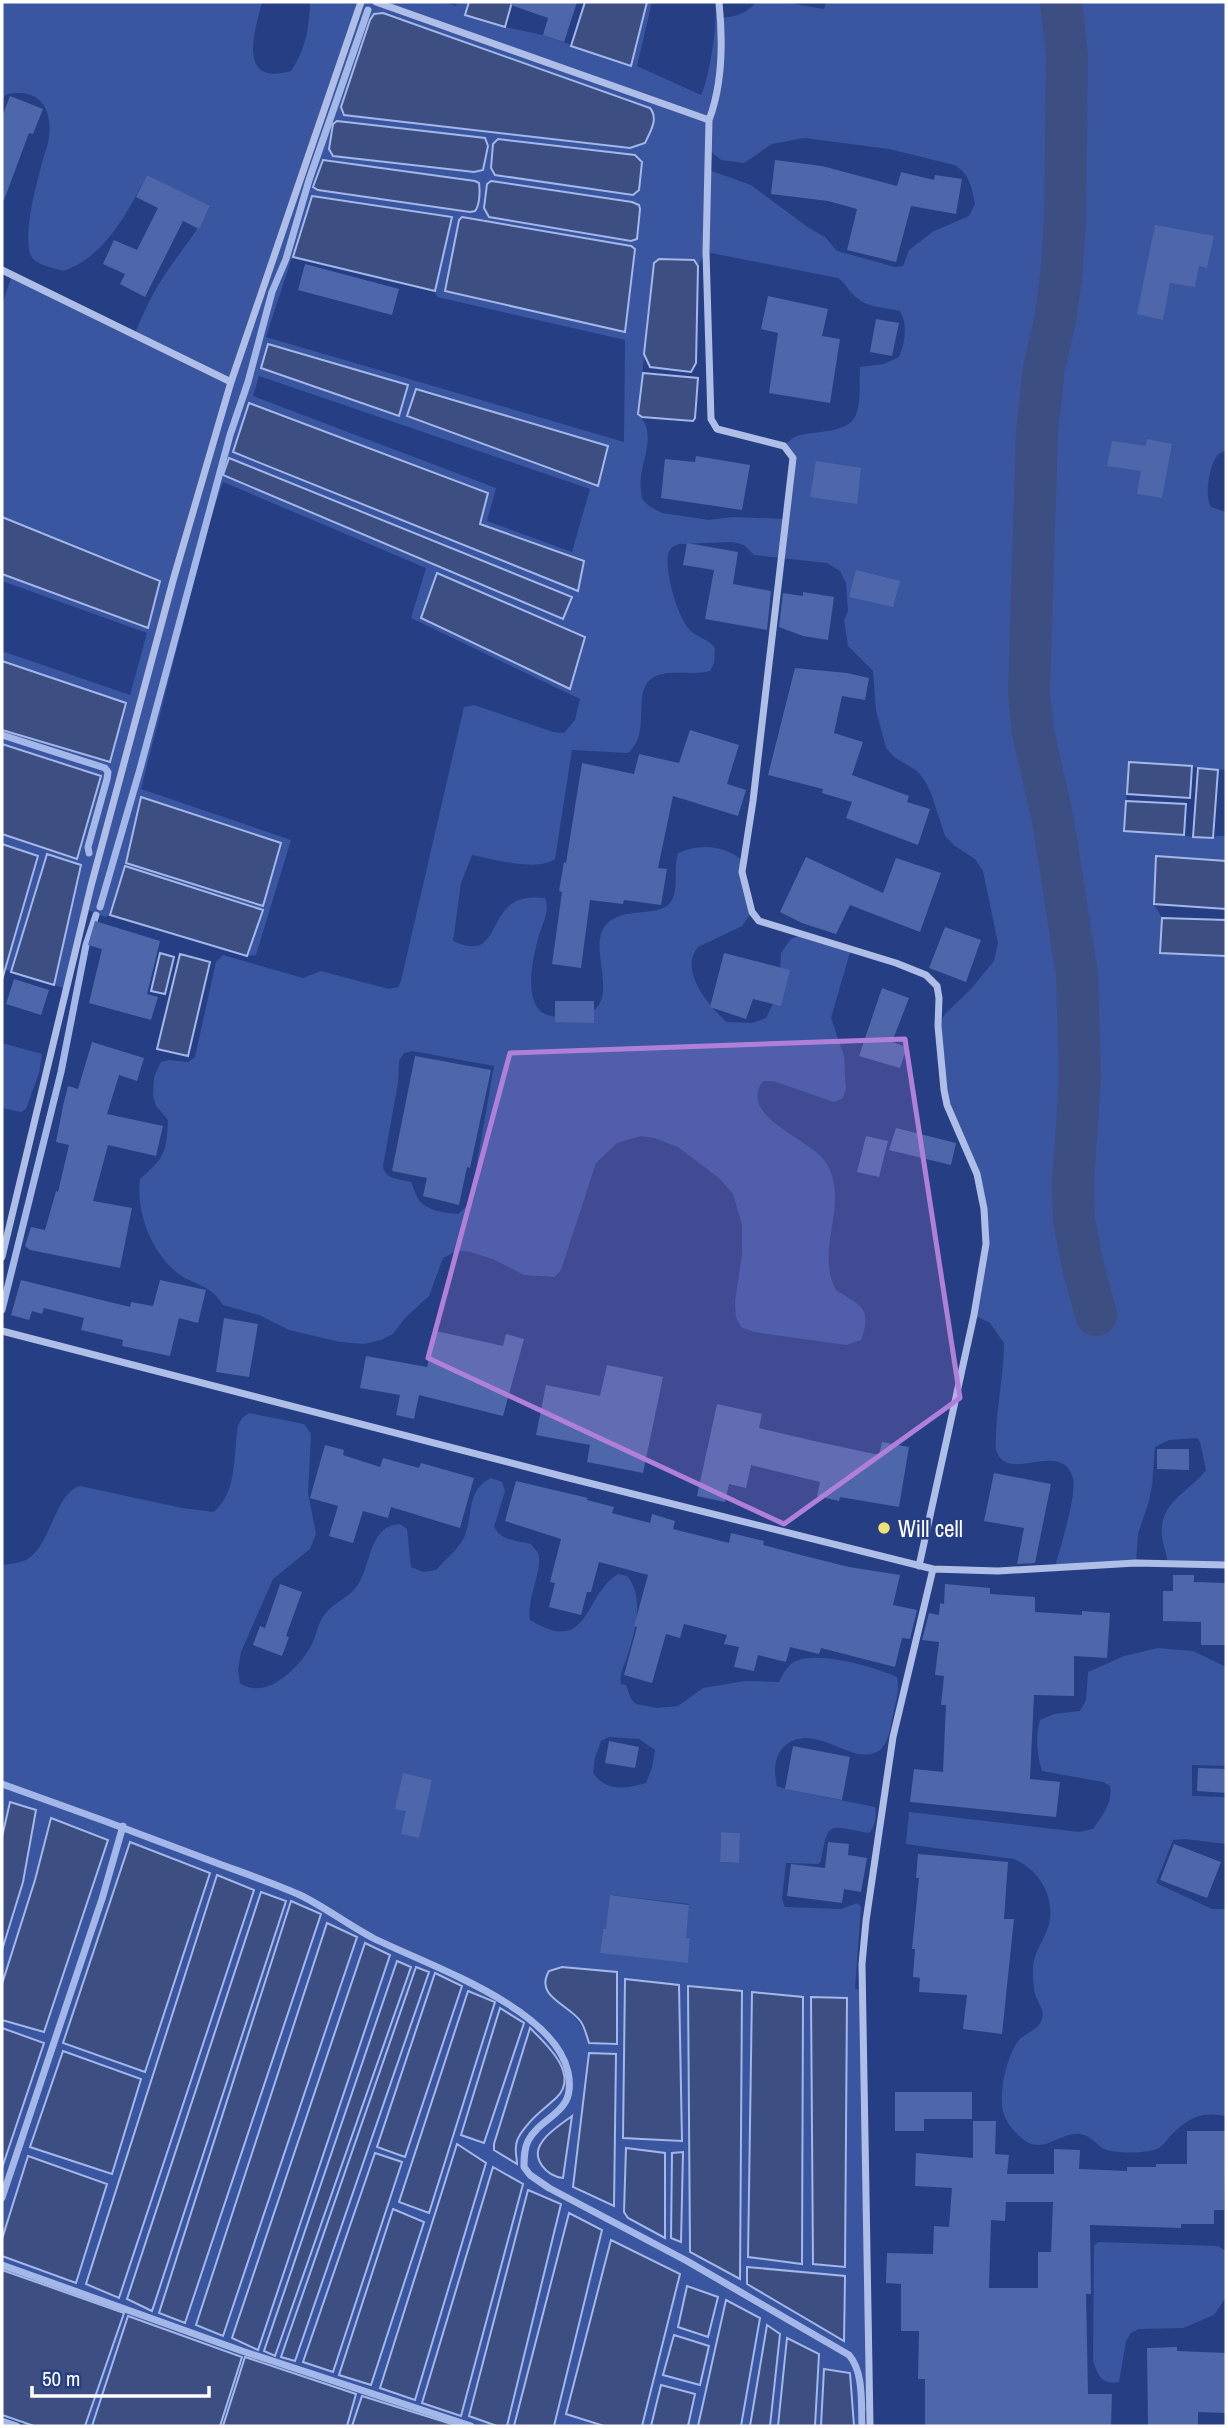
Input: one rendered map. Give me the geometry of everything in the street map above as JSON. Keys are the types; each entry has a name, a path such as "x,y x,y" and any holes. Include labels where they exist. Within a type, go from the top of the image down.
{"street":[{"path":"2,1257 91,886 174,577 231,382 361,2"},
{"path":"376,2 709,120"},
{"path":"719,2 722,26 718,88 709,120 706,252 711,419 718,429 784,446 793,458 753,800 742,872 747,897 752,912 759,921 896,963 926,975 937,986 938,1026 947,1105 977,1174 984,1209 986,1244 974,1315 919,1566"},
{"path":"2,270 231,382"},
{"path":"2,1331 933,1569 998,1571 1136,1563 1226,1565"},
{"path":"870,2426 862,1964 892,1737 933,1569"}],"highlighted area":[{"path":"905,1039 960,1398 784,1524 428,1358 510,1053"}],"shaded area":[{"path":"2,2 262,2 253,54 256,64 263,71 274,74 291,71 300,55 306,38 310,2 444,2 456,6 458,2 469,2 465,15 543,35 631,66 647,2 652,2 637,66 701,95 712,49 715,2 719,2 721,18 741,14 756,2 783,2 824,9 826,2 1226,2 1226,450 1214,461 1208,489 1211,507 1226,512 1226,770 1129,762 1124,831 1210,838 1226,836 1226,861 1157,856 1154,904 1162,918 1161,953 1226,956 1226,1565 1168,1564 1163,1544 1162,1525 1169,1507 1206,1470 1197,1438 1169,1440 1155,1447 1152,1486 1138,1534 1136,1563 1055,1567 1073,1496 1072,1474 1060,1463 1051,1461 1009,1463 1001,1459 996,1450 1004,1343 990,1323 974,1315 986,1244 977,1174 947,1105 938,1026 945,1014 971,989 994,961 998,943 983,871 975,859 945,836 925,781 917,771 894,757 886,748 876,710 873,671 848,646 844,620 848,611 846,583 840,571 827,563 754,555 744,545 733,542 679,544 672,548 668,562 676,604 689,629 715,648 714,663 710,671 660,675 647,683 643,692 639,735 628,753 572,750 555,859 547,863 526,865 472,855 461,883 453,941 477,946 490,936 499,918 513,903 524,899 545,898 546,913 531,973 534,1000 539,1010 547,1015 583,1015 596,1008 602,997 600,938 605,926 621,915 667,906 674,895 678,853 712,847 729,852 744,862 752,912 742,926 698,947 693,956 692,967 699,988 727,1022 752,1023 766,1018 779,991 781,953 791,939 803,934 851,949 831,1018 844,1056 846,1090 842,1099 834,1102 773,1081 763,1081 757,1094 760,1106 768,1116 827,1164 835,1196 830,1275 836,1290 858,1304 865,1314 861,1340 846,1345 754,1332 741,1327 736,1317 735,1302 742,1254 742,1225 733,1194 720,1179 678,1147 640,1136 617,1143 596,1163 561,1270 555,1277 524,1275 493,1259 467,1251 457,1251 443,1258 429,1296 405,1318 393,1334 381,1340 364,1344 340,1342 289,1330 259,1315 223,1305 212,1292 180,1275 165,1261 146,1228 139,1191 140,1179 155,1165 165,1148 168,1120 156,1106 153,1095 154,1077 161,1062 188,1062 195,1057 216,962 223,955 303,978 321,971 389,989 398,987 464,707 474,705 553,732 564,733 575,720 580,699 411,618 426,568 223,482 209,522 141,789 291,840 256,955 247,956 262,910 126,866 110,915 105,917 86,909 66,989 54,985 80,865 47,854 11,972 5,969 38,857 2,844 2,834 77,859 101,775 2,744 2,730 109,762 126,703 2,661 2,651 130,695 147,633 2,581 2,574 147,628 160,582 2,517 2,305 12,275 135,333 158,285 210,207 147,175 123,218 91,256 63,271 39,263 29,251 28,240 31,212 48,140 48,116 45,108 34,96 16,93 5,95 2,102","holes":["374,14 630,148 345,115 341,107","804,138 889,149 959,168 971,186 975,204 969,216 934,231 909,250 903,266 895,267 837,251 825,237 751,185 709,170 710,151 721,160 744,163 772,144","492,181 637,239 631,241 490,217","312,196 452,217 435,291 437,297 625,340 624,442 266,337","462,217 631,246 635,250 625,331 445,291 459,220","706,252 838,278 861,301 900,311 905,334 899,357 884,364 860,367 859,401 853,419 840,428 797,436 784,446 793,458 786,519 732,517 709,520 662,513 642,499 641,479 648,436 638,414 654,264 694,260 698,266","261,368 407,385 398,416","259,376 590,489 572,552 487,521 496,488 253,396","234,452 487,493 480,524 584,561","229,458 571,597 563,618 224,475","437,573 584,637 422,618","412,1051 494,1066 470,1203 458,1214 436,1211 426,1206 418,1199 411,1182 394,1178 384,1171 399,1061 404,1053"]},
{"path":"469,2 512,2 505,27 465,15"},
{"path":"585,2 647,2 631,66 571,46"},
{"path":"383,13 650,108 654,121 645,143 630,148 344,115 341,107 370,20 374,14"},
{"path":"337,121 485,138 488,146 483,170 474,172 333,156 329,149 333,124"},
{"path":"498,139 635,155 642,162 639,190 633,195 495,175 491,168 493,144"},
{"path":"323,160 475,181 479,183 478,205 475,211 470,212 318,190 313,187"},
{"path":"491,181 632,202 639,205 640,209 637,239 631,241 489,217 484,208 487,184"},
{"path":"312,196 452,217 435,291 293,257"},
{"path":"462,217 631,246 635,249 625,332 445,291 459,220"},
{"path":"659,259 694,260 698,266 696,363 691,372 650,367 644,354 654,263"},
{"path":"268,344 408,385 399,416 261,368"},
{"path":"643,373 698,378 693,421 642,417 638,414"},
{"path":"416,389 608,446 598,486 407,416"},
{"path":"249,403 488,493 480,524 584,561 578,591 233,452"},
{"path":"229,458 572,597 563,619 223,475"},
{"path":"2,517 160,581 148,628 2,574"},
{"path":"437,573 585,637 570,689 421,618"},
{"path":"2,661 126,703 110,762 2,730"},
{"path":"2,744 101,776 77,859 2,834"},
{"path":"1129,762 1192,766 1190,798 1127,794"},
{"path":"1198,768 1218,770 1213,838 1193,837"},
{"path":"141,797 281,843 263,906 126,863"},
{"path":"1126,801 1186,804 1184,835 1124,831"},
{"path":"2,844 38,856 2,980"},
{"path":"47,854 81,865 54,985 11,972"},
{"path":"1156,856 1226,861 1226,909 1154,904"},
{"path":"125,866 263,910 247,956 110,915"},
{"path":"1162,918 1226,920 1226,956 1160,953"},
{"path":"160,953 174,957 165,994 151,991"},
{"path":"180,954 210,962 188,1056 157,1049"},
{"path":"2,1043 42,1054 39,1073 26,1109 21,1112 2,1108"},
{"path":"249,1413 304,1424 311,1434 308,1493 316,1534 310,1549 273,1579 241,1652 238,1670 240,1683 250,1688 271,1685 282,1679 300,1662 312,1644 325,1614 357,1586 377,1537 390,1526 400,1524 407,1529 411,1567 423,1572 436,1570 462,1541 473,1498 477,1490 491,1478 502,1482 505,1491 494,1527 506,1538 531,1544 538,1553 539,1566 530,1603 530,1620 550,1630 564,1631 575,1627 607,1584 618,1574 627,1576 636,1594 637,1615 622,1670 621,1684 626,1685 636,1704 657,1708 678,1706 703,1688 745,1681 779,1682 790,1665 806,1658 847,1662 897,1677 898,1693 890,1731 881,1749 870,1754 859,1754 806,1738 793,1741 781,1750 775,1767 777,1786 875,1807 876,1810 874,1824 869,1833 839,1828 829,1832 818,1864 786,1863 782,1899 785,1907 841,1909 857,1903 861,1907 855,1988 862,1992 868,2411 862,2412 862,2426 854,2426 850,2374 824,2370 821,2426 815,2426 819,2354 787,2339 778,2426 770,2426 780,2334 767,2325 750,2426 741,2426 759,2318 726,2300 698,2426 688,2426 695,2394 662,2385 651,2426 642,2426 680,2274 611,2240 566,2414 604,2426 554,2426 602,2230 569,2214 514,2426 507,2426 561,2204 529,2191 469,2415 497,2426 458,2426 362,2396 352,2426 347,2426 356,2395 245,2358 223,2426 220,2426 242,2357 128,2316 92,2426 85,2426 124,2313 2,2270 2,2256 76,2283 28,2156 2,2239 2,2168 43,2043 2,2028 2,2020 44,2032 108,1840 51,1819 2,1984 2,1950 23,1882 36,1810 10,1802 2,1837 2,1565 23,1561 37,1551 59,1507 72,1490 80,1486 182,1508 214,1512 222,1503 231,1483 238,1426 242,1418","holes":["609,1737 639,1739 655,1750 646,1783 631,1787 611,1786 593,1773 601,1741","721,1832 740,1833 738,1863 720,1862","261,1892 285,1901 151,2310 127,2299","611,1895 689,1904 686,1930","603,1929 690,1938 688,1962 600,1953","365,1943 390,1955 257,2349 232,2338","397,1961 411,1967 276,2355 264,2351","416,1968 429,1972 295,2360 282,2358","616,1972 590,2043 579,2022 551,1997","435,1974 462,1986 404,2156 378,2146","625,1980 679,1985 681,2141 624,2138","468,1992 494,2002 428,2213","752,1992 803,1997 802,2264 748,2256","811,1997 847,1999 845,2267 813,2264","529,2029 548,2046 562,2066 563,2079 558,2096 540,2110 520,2134 516,2146 517,2163 494,2150 494,2144","589,2053 616,2054 613,2206"]},
{"path":"1158,1648 1193,1651 1226,1667 1226,1766 1192,1765 1192,1796 1226,1797 1226,1844 1173,1840 1156,1883 1212,1909 1226,1909 1226,2116 1209,2114 1195,2117 1159,2148 1147,2151 1107,2150 1080,2134 1036,2145 1023,2139 1009,2124 1004,2113 1002,2092 1006,2068 1014,2047 1038,2026 1043,2016 1034,1991 1033,1967 1036,1953 1050,1922 1049,1900 1045,1889 1033,1871 1014,1859 906,1844 909,1812 1079,1832 1093,1829 1108,1804 1110,1786 1103,1782 1042,1771 1037,1746 1040,1720 1054,1714 1080,1711 1086,1700 1088,1672 1124,1656"},
{"path":"10,1802 36,1810 23,1882 2,1950 2,1837"},
{"path":"51,1818 108,1840 44,2032 2,2020 2,1984 35,1880"},
{"path":"130,1842 210,1873 145,2072 63,2043"},
{"path":"217,1875 254,1890 119,2298 86,2284"},
{"path":"261,1892 286,1901 152,2311 127,2299"},
{"path":"291,1901 321,1914 185,2323 159,2313"},
{"path":"327,1923 357,1937 223,2336 196,2325"},
{"path":"365,1943 390,1955 258,2350 232,2338"},
{"path":"397,1961 411,1967 275,2356 264,2351"},
{"path":"416,1967 429,1972 295,2361 281,2357"},
{"path":"562,1967 617,1972 617,2044 589,2043 581,2022 549,1994 546,1980 549,1971"},
{"path":"435,1973 462,1986 405,2157 377,2147"},
{"path":"625,1979 679,1985 682,2141 623,2138"},
{"path":"688,1986 742,1991 740,2279 690,2252"},
{"path":"468,1991 495,2002 429,2213 399,2202"},
{"path":"752,1992 803,1997 802,2264 748,2257"},
{"path":"811,1997 847,1998 845,2267 813,2264"},
{"path":"500,2008 524,2023 484,2143 461,2135"},
{"path":"2,2028 44,2043 2,2168"},
{"path":"530,2028 558,2059 565,2079 557,2097 522,2131 516,2144 517,2164 494,2150 494,2144"},
{"path":"63,2051 141,2079 112,2174 30,2147"},
{"path":"589,2053 616,2054 614,2206 573,2187"},
{"path":"572,2116 563,2178 557,2177 542,2166 538,2155 539,2148 548,2135"},
{"path":"457,2144 486,2163 415,2400 380,2388"},
{"path":"626,2148 665,2153 665,2238 628,2218 624,2212"},
{"path":"683,2152 681,2242 671,2238 672,2153"},
{"path":"375,2153 402,2162 333,2372 303,2362"},
{"path":"28,2156 107,2184 76,2283 2,2256 2,2239"},
{"path":"493,2167 523,2184 461,2416 422,2403"},
{"path":"528,2190 561,2204 507,2426 497,2426 469,2416"},
{"path":"393,2209 424,2222 371,2385 339,2375"},
{"path":"569,2213 602,2230 554,2426 514,2426"},
{"path":"611,2240 680,2274 642,2426 604,2426 566,2414"},
{"path":"1099,2242 1218,2246 1226,2251 1226,2297 1214,2315 1183,2328 1139,2329 1131,2333 1126,2341 1119,2382 1113,2383 1101,2377 1093,2359 1094,2245"},
{"path":"747,2267 845,2276 844,2341 747,2284"},
{"path":"2,2270 124,2313 85,2426 34,2426 2,2415"},
{"path":"687,2286 718,2297 708,2337 678,2327"},
{"path":"726,2300 760,2318 741,2426 698,2426"},
{"path":"128,2316 242,2357 220,2426 92,2426"},
{"path":"767,2325 780,2334 770,2426 750,2426"},
{"path":"674,2335 709,2346 700,2385 663,2375"},
{"path":"787,2338 819,2354 815,2426 778,2426"},
{"path":"245,2357 356,2394 347,2426 223,2426"},
{"path":"824,2369 850,2373 854,2426 821,2426"},
{"path":"661,2385 695,2394 688,2426 651,2426"},
{"path":"362,2396 458,2426 352,2426"}],"building":[{"path":"512,2 577,2 564,42 543,35 548,18 511,5"},
{"path":"10,96 43,109 33,134 29,133 2,200 2,117"},
{"path":"775,160 822,166 897,186 901,172 934,180 935,175 962,179 956,214 911,206 896,262 847,250 857,209 828,201 771,194"},
{"path":"147,175 210,206 199,229 183,221 145,297 120,284 125,274 103,264 114,240 137,250 158,208 136,197"},
{"path":"1155,225 1214,236 1207,268 1199,266 1195,287 1170,283 1163,320 1137,314"},
{"path":"305,264 399,289 392,315 298,290"},
{"path":"768,296 828,309 822,336 840,339 830,403 769,393 778,333 761,329"},
{"path":"876,319 899,323 892,356 870,352"},
{"path":"1147,439 1172,444 1162,498 1137,494 1141,471 1107,466 1112,441 1146,446"},
{"path":"696,456 750,465 742,510 661,498 665,459 695,462"},
{"path":"816,461 861,468 857,504 810,497"},
{"path":"687,543 738,552 733,584 771,591 767,630 705,619 714,570 683,565"},
{"path":"856,570 900,581 893,607 849,597"},
{"path":"803,592 834,597 828,640 803,636 779,627 783,593 803,596"},
{"path":"795,668 869,678 865,700 842,696 834,733 863,742 852,775 909,796 907,802 930,809 918,845 846,818 852,802 822,793 823,789 768,775"},
{"path":"690,730 739,745 727,784 746,790 738,816 673,796 658,868 667,869 661,905 624,900 623,904 590,900 581,968 552,964 562,892 559,891 582,763 634,774 639,754 679,763"},
{"path":"806,857 883,893 896,858 941,873 920,932 850,905 836,934 802,923 780,912"},
{"path":"95,921 160,941 147,994 158,997 151,1020 89,1003 102,949 88,945"},
{"path":"945,927 981,940 966,982 929,968"},
{"path":"724,953 790,970 781,1006 753,999 746,1019 710,1007"},
{"path":"14,979 49,990 41,1015 6,1004"},
{"path":"882,988 909,998 892,1042 907,1047 900,1068 859,1056"},
{"path":"555,1001 594,1001 594,1023 555,1022"},
{"path":"92,1042 144,1058 137,1081 119,1075 107,1114 163,1126 156,1156 108,1145 93,1201 132,1208 120,1268 30,1250 25,1246 31,1227 45,1230 56,1191 58,1192 69,1145 56,1142 63,1106 68,1086 78,1089"},
{"path":"415,1056 491,1070 470,1168 467,1167 459,1205 423,1196 427,1178 392,1171"},
{"path":"896,1128 956,1143 951,1165 889,1150"},
{"path":"866,1136 888,1141 879,1177 857,1172"},
{"path":"21,1280 130,1307 131,1302 153,1306 160,1280 206,1290 198,1323 179,1318 170,1356 122,1346 123,1340 81,1330 84,1318 44,1308 42,1314 32,1311 29,1320 11,1315"},
{"path":"224,1318 258,1324 249,1377 216,1372"},
{"path":"436,1331 503,1346 506,1334 524,1339 503,1416 419,1395 414,1419 396,1415 400,1395 360,1388 366,1356 427,1367"},
{"path":"607,1365 663,1377 643,1473 587,1462 590,1445 536,1435 546,1385 600,1396"},
{"path":"717,1404 762,1414 759,1428 814,1441 879,1455 882,1442 909,1447 899,1507 817,1496 820,1482 751,1465 746,1488 729,1484 725,1502 697,1496"},
{"path":"325,1445 344,1450 343,1455 380,1467 383,1458 419,1468 421,1463 474,1478 460,1528 391,1507 388,1518 363,1511 353,1543 329,1536 338,1506 310,1498"},
{"path":"1157,1449 1189,1449 1189,1470 1157,1469"},
{"path":"994,1473 1051,1484 1035,1563 1017,1564 1024,1528 984,1521"},
{"path":"516,1481 588,1498 587,1500 614,1507 612,1513 650,1523 652,1514 675,1521 673,1529 729,1543 731,1533 764,1541 763,1545 849,1567 900,1575 893,1605 917,1610 910,1639 902,1638 895,1667 821,1648 819,1654 790,1647 786,1662 758,1655 754,1671 734,1667 739,1647 724,1644 727,1635 684,1624 680,1638 666,1634 652,1683 624,1675 648,1575 599,1562 581,1615 549,1607 555,1583 550,1582 561,1539 505,1521"},
{"path":"1173,1575 1194,1575 1194,1582 1226,1583 1226,1645 1201,1645 1201,1622 1163,1621 1163,1591 1173,1591"},
{"path":"280,1584 302,1592 286,1636 289,1637 282,1656 253,1645 260,1626 265,1628"},
{"path":"945,1584 990,1588 990,1594 1035,1597 1035,1612 1082,1615 1082,1611 1110,1613 1107,1658 1074,1656 1074,1696 1034,1695 1030,1779 1060,1782 1056,1817 910,1802 914,1769 943,1772 946,1705 941,1705 944,1676 935,1675 939,1642 922,1640 929,1613 939,1615 940,1603 944,1604"},
{"path":"609,1741 639,1747 635,1768 605,1763"},
{"path":"793,1746 850,1757 842,1800 785,1789"},
{"path":"1198,1768 1226,1769 1226,1793 1197,1791"},
{"path":"403,1773 432,1780 419,1838 401,1834 406,1811 395,1809"},
{"path":"721,1832 740,1833 739,1863 720,1862"},
{"path":"828,1842 849,1844 848,1855 867,1858 861,1892 844,1889 842,1903 787,1896 791,1864 825,1868"},
{"path":"1174,1844 1221,1862 1207,1898 1160,1880"},
{"path":"918,1854 1008,1862 1004,1919 1014,1919 1002,2034 963,2029 967,1995 919,1992 920,1978 913,1977 915,1949 912,1949 919,1878 916,1878"},
{"path":"610,1895 689,1905 686,1938 690,1938 688,1963 600,1953"},
{"path":"895,2092 972,2092 972,2119 924,2119 924,2131 895,2131"},
{"path":"973,2121 996,2121 995,2154 1009,2155 1007,2174 1054,2174 1054,2149 1080,2150 1079,2169 1127,2171 1127,2167 1187,2164 1187,2131 1226,2131 1224,2210 1214,2210 1214,2224 1181,2224 1181,2228 1090,2225 1091,2294 1086,2294 1088,2394 1112,2394 1111,2426 925,2426 925,2379 918,2379 919,2331 901,2331 901,2284 886,2283 887,2253 933,2254 934,2226 949,2227 952,2188 915,2186 916,2153 973,2158","holes":["1006,2202 1053,2202 1051,2252 1038,2252 1038,2288 989,2288 991,2220 1005,2221"]},
{"path":"1177,2347 1177,2351 1226,2353 1226,2413 1198,2412 1198,2426 1148,2426 1147,2348"}],"waterway":[{"path":"1061,2 1067,55 1065,223 1055,321 1044,368 1037,432 1029,693 1033,732 1053,820 1077,975 1080,1078 1073,1183 1074,1220 1096,1315"},
{"path":"100,907 272,292 286,259 309,180 368,10"},
{"path":"2,735 105,768 108,772 88,847 89,853"},
{"path":"2,1310 61,1072 86,945 96,915"},
{"path":"2,1784 300,1895 373,1938 455,1975 514,2008 539,2027 558,2049 568,2072 568,2097 563,2106 541,2125 528,2141 524,2167 530,2175 549,2188 687,2261 849,2355 859,2379 862,2426"},
{"path":"2,2198 102,1899 123,1826"},
{"path":"2,2265 242,2351 471,2426"},
{"path":"2,2421 17,2426"}],"place":[{"name":"Will cell","path":"884,1528"}]}
